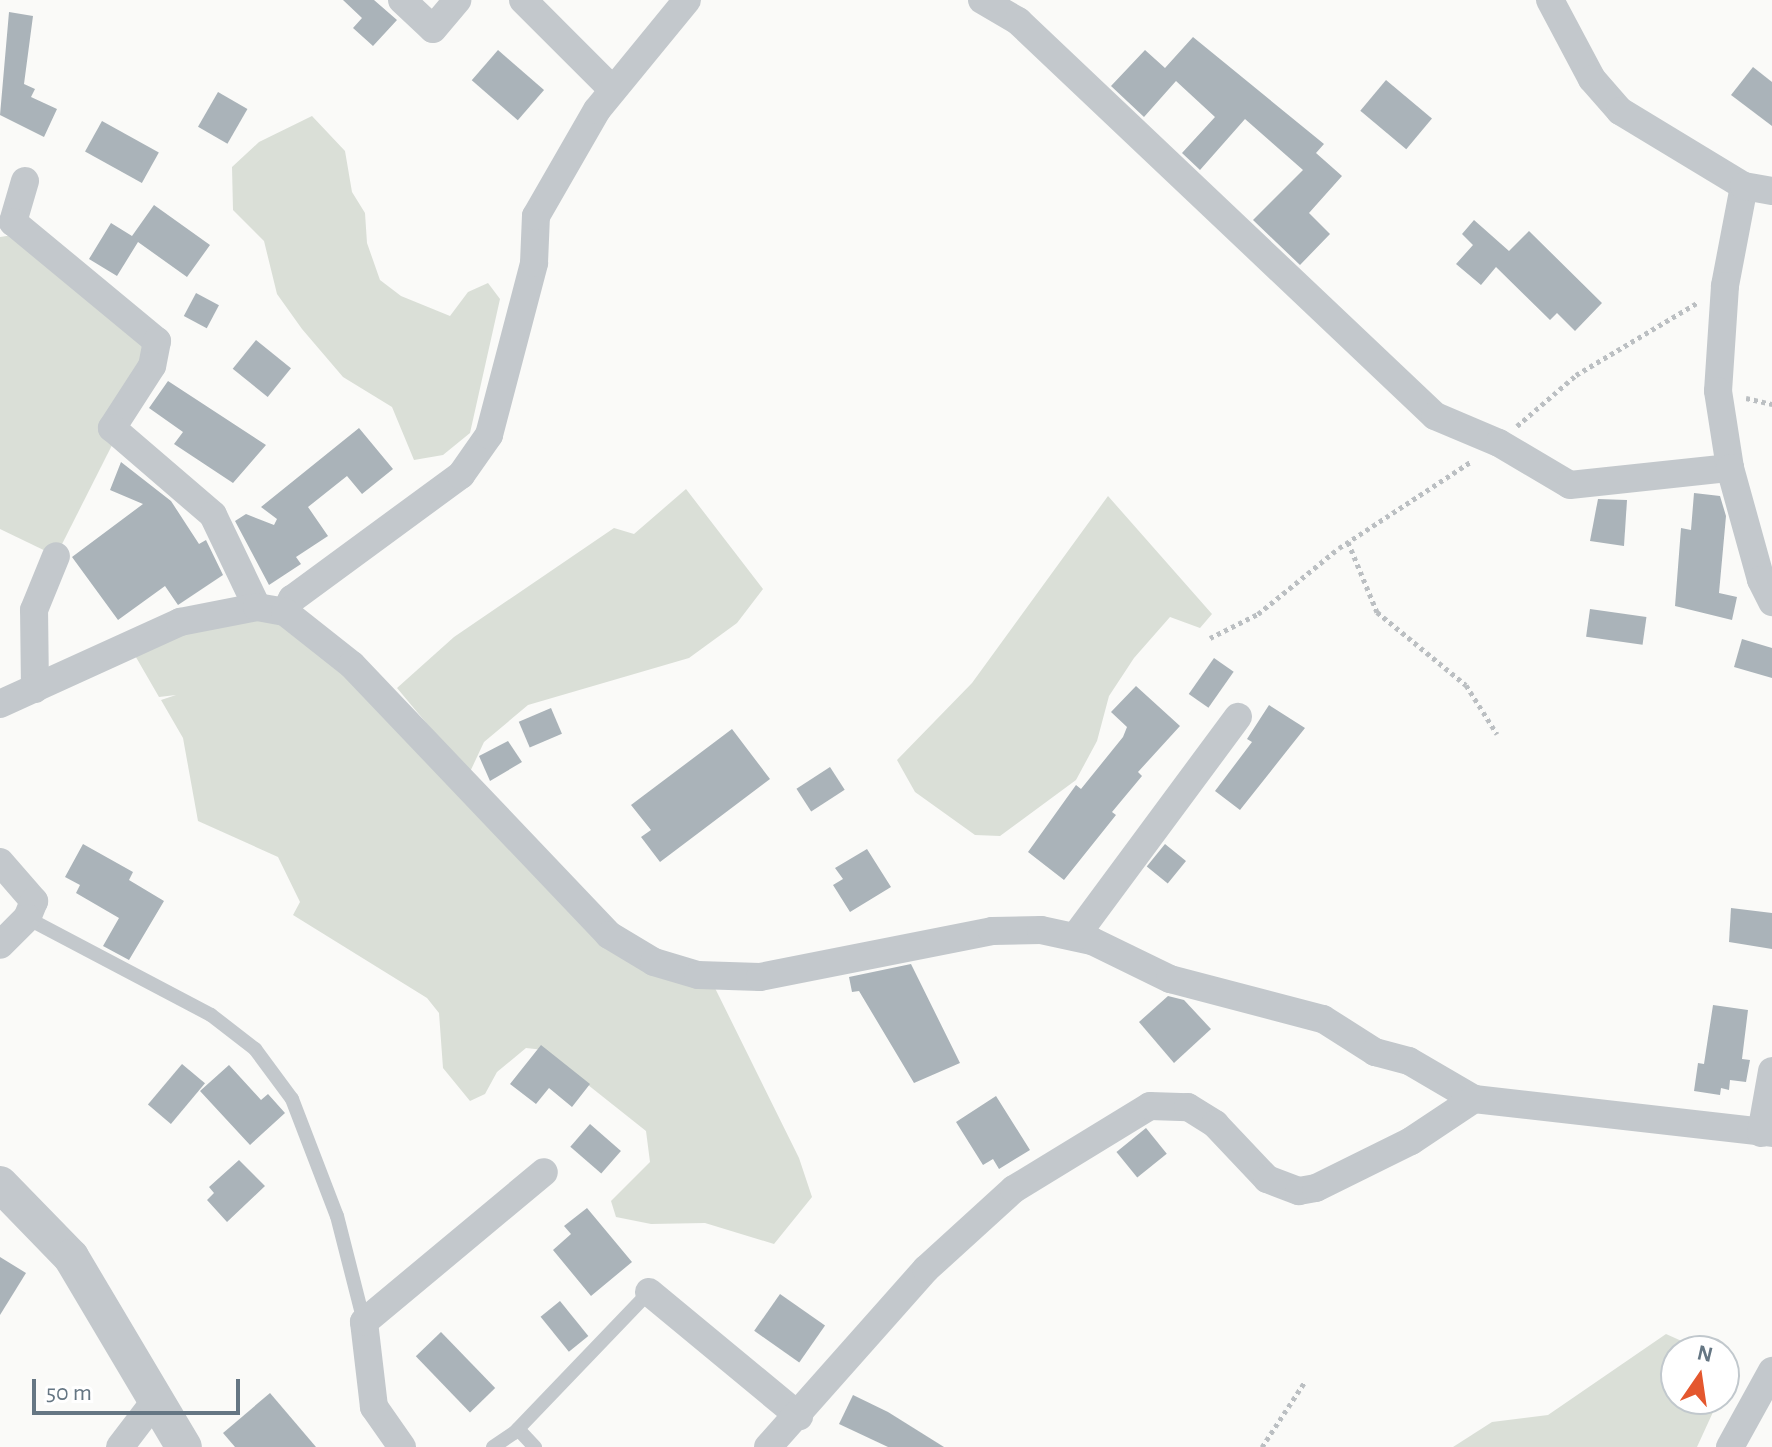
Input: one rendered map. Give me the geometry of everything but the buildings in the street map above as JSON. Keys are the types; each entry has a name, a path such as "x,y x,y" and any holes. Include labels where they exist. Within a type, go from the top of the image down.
{"street":[{"path":"402,0 433,29 457,0"},
{"path":"523,0 612,89"},
{"path":"285,612 292,599 461,475 489,435 534,263 536,216 612,89 687,0"},
{"path":"982,0 1018,21 1435,416 1499,443 1570,485 1730,468"},
{"path":"1550,0 1592,79 1620,111 1744,186 1772,191"},
{"path":"25,181 13,222 157,341 152,366 112,428 213,515 257,607"},
{"path":"1744,186 1725,286 1718,391 1730,468 1761,580 1772,602"},
{"path":"35,689 34,610 56,556"},
{"path":"0,704 180,622 257,607 285,612 352,665 609,935 654,962 698,975 760,977 992,931 1041,930 1075,937 1170,979 1323,1019 1375,1052 1409,1061 1474,1099 1767,1133 1772,1071"},
{"path":"1075,937 1238,717"},
{"path":"0,862 34,901 27,918 0,945"},
{"path":"776,1445 926,1269 1014,1189 1150,1106 1188,1107 1215,1124 1267,1179 1299,1191 1316,1188 1411,1141 1474,1099"},
{"path":"402,1447 374,1407 364,1322 544,1172"},
{"path":"0,1184 71,1257 184,1447"},
{"path":"649,1292 799,1416"},
{"path":"1730,1447 1772,1371"},
{"path":"120,1447 155,1401"}],"lane":[{"path":"27,918 211,1015 255,1049 292,1099 337,1216 364,1322"},
{"path":"493,1447 518,1429 649,1292"},
{"path":"518,1429 535,1447"}],"path":[{"path":"1348,542 1377,612 1466,685 1497,734"},
{"path":"1262,1447 1304,1383"}],"shaded area":[{"path":"312,116 345,151 352,192 365,213 367,243 380,280 401,296 450,316 468,292 488,283 500,299 470,433 443,455 414,460 392,407 343,377 302,329 277,294 264,241 233,210 232,167 259,142"},
{"path":"13,235 127,313 152,366 56,556 0,529 0,237"},
{"path":"686,489 763,589 737,623 689,658 528,705 484,742 469,774 397,688 454,637 614,528 634,534"},
{"path":"1108,496 1212,614 1200,628 1170,617 1134,658 1109,696 1097,741 1076,780 1000,836 975,835 915,792 897,760 972,683"},
{"path":"283,616 606,932 713,984 799,1158 812,1197 774,1244 705,1223 651,1224 616,1217 611,1201 650,1162 646,1131 544,1050 526,1048 497,1072 485,1094 470,1101 443,1068 439,1013 427,998 293,915 300,902 278,857 198,821 183,738 161,700 176,695 159,697 133,652 178,623"},
{"path":"1660,1338 1660,1415 1712,1415 1697,1447 1453,1447 1492,1422 1548,1415"}]}
